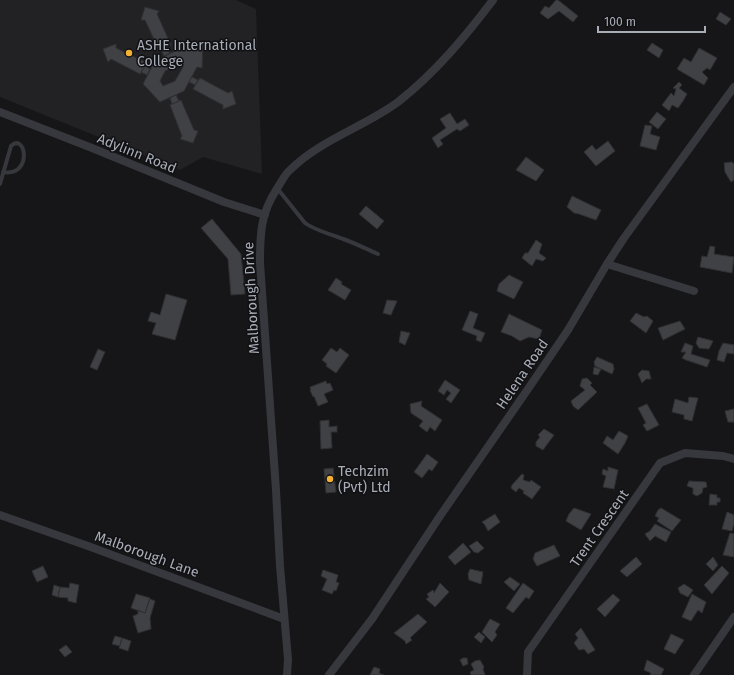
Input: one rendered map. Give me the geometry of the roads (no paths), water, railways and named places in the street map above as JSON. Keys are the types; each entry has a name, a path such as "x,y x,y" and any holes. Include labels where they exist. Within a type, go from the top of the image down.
{"street":[{"name":"Malborough Drive","path":"287,675 288,659 280,566 271,411 260,263 262,227 265,215 277,188 289,171 304,157 382,113 398,101 430,74 456,47 493,0"},
{"name":"Helena Road","path":"329,675 372,619 440,516 568,330 624,238 734,87"},
{"name":"Adylinn Road","path":"0,112 231,204 265,215"},
{"path":"607,264 694,291"},
{"name":"Trent Crescent","path":"527,675 528,652 660,463 685,453 722,456 734,459"},
{"name":"Malborough Lane","path":"0,514 284,619"},
{"path":"694,675 734,617"}],"lane":[{"path":"0,184 3,172 11,146 17,143 24,151 23,163 21,167 11,173 3,172"},
{"path":"277,188 308,225 378,254"}],"place":[{"name":"ASHE International College","path":"129,53"},
{"name":"Techzim (Pvt) Ltd","path":"330,479"}]}
